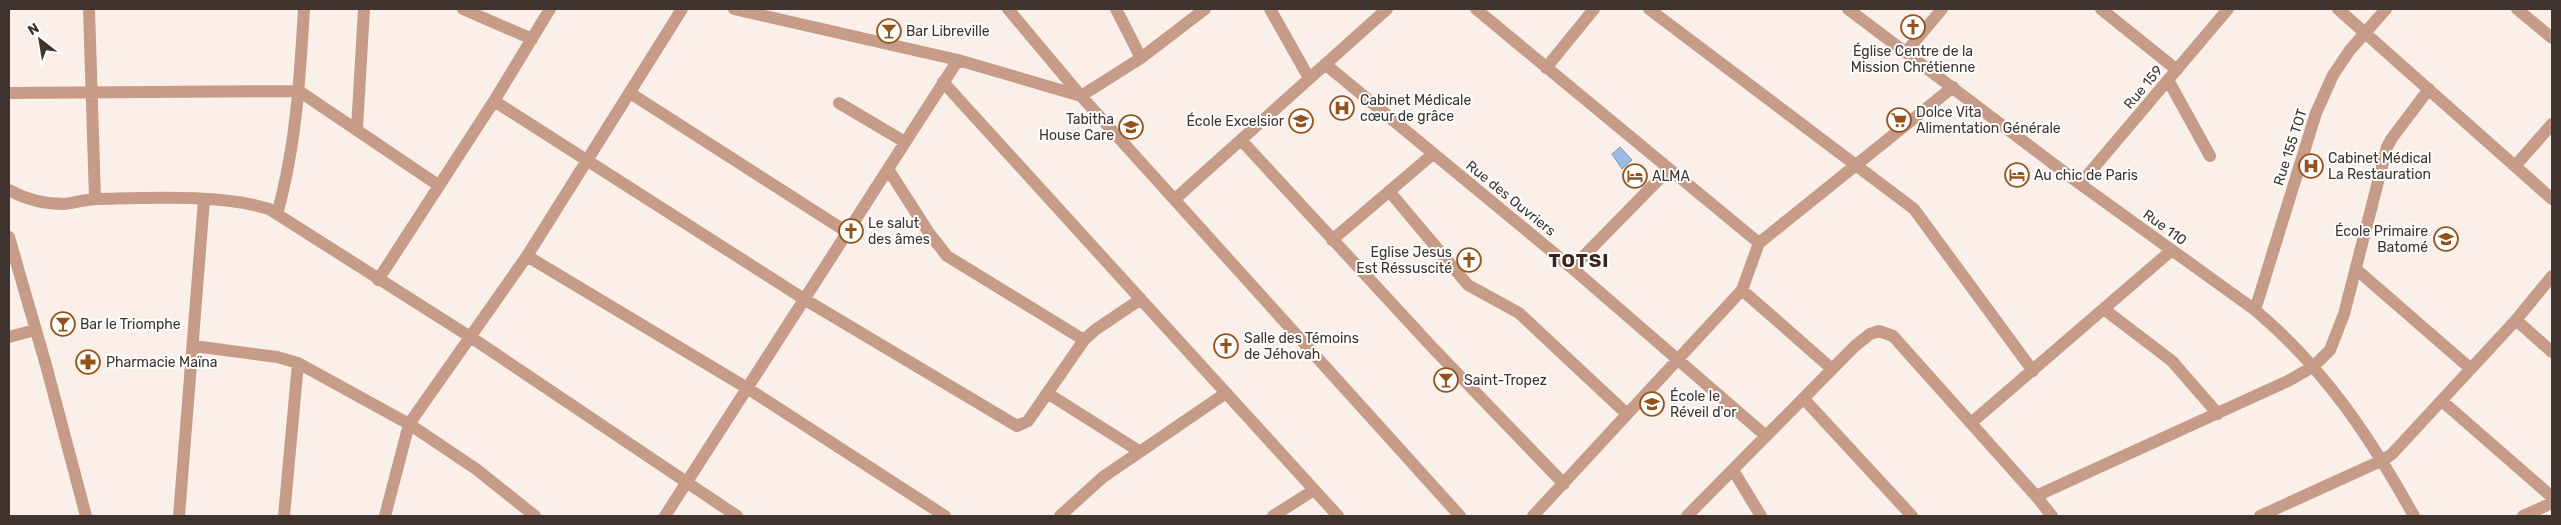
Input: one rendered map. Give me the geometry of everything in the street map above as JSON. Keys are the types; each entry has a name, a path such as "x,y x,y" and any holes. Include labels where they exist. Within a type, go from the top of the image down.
{"street":[{"path":"89,9 95,199"},
{"path":"277,214 284,189 300,92 304,9"},
{"path":"357,128 364,9"},
{"path":"463,9 532,39"},
{"path":"378,280 494,101 550,9"},
{"path":"385,516 409,424 472,338 527,256 682,9"},
{"path":"734,9 766,12 958,60 1081,96 1141,58 1205,9"},
{"path":"1008,9 1081,96 1460,516"},
{"path":"1116,9 1141,58"},
{"path":"1270,9 1309,78"},
{"path":"1175,199 1387,9"},
{"path":"1476,9 1759,242"},
{"path":"1546,68 1594,9"},
{"path":"1649,9 1919,215 2032,371"},
{"name":"Rue 110","path":"1848,9 2080,184 2255,310 2293,343 2314,366 2352,415 2383,460 2414,516"},
{"path":"1906,52 1942,9"},
{"path":"2100,9 2177,70"},
{"name":"Rue 159","path":"2080,184 2228,9"},
{"path":"2338,9 2552,199"},
{"name":"Rue 155 TOT","path":"2255,310 2316,113 2333,75 2350,50 2386,9"},
{"path":"2517,9 2552,38"},
{"path":"665,516 958,60"},
{"name":"Rue des Ouvriers","path":"1325,64 1572,268 1766,436"},
{"path":"2168,80 2210,156"},
{"path":"943,82 1338,516"},
{"path":"1533,516 1742,290 1759,242 1857,166 1953,87"},
{"path":"2036,496 2288,381 2314,366 2330,350 2344,314 2357,270 2387,147 2429,89"},
{"path":"9,93 300,92 357,128 438,185"},
{"path":"630,93 847,232"},
{"path":"494,101 804,299 1017,426 1028,420 1084,340 1095,330 1141,299"},
{"path":"839,103 905,142"},
{"path":"2515,166 2552,124"},
{"path":"1241,140 1332,240 1564,484"},
{"path":"1332,240 1433,154"},
{"path":"888,169 929,233 947,256 1084,340"},
{"path":"1572,268 1669,169"},
{"path":"9,190 25,198 63,204 95,199 204,200 253,205 277,214 472,338 737,516"},
{"path":"1389,191 1468,285 1519,313 1627,414"},
{"path":"179,516 194,346 204,200"},
{"path":"9,237 46,365 86,516"},
{"path":"1971,423 2105,310 2172,250"},
{"path":"527,256 747,388 945,516"},
{"path":"2357,270 2471,369"},
{"path":"2260,516 2383,460 2402,445 2516,320 2552,276"},
{"path":"1742,290 1832,369"},
{"path":"2105,310 2172,361 2218,414"},
{"path":"2516,320 2552,352"},
{"path":"9,337 35,330"},
{"path":"1687,516 1832,369 1870,334 1886,331 1893,336 2052,516"},
{"path":"194,346 278,357 298,363 409,424 476,469 535,516"},
{"path":"284,516 298,363"},
{"path":"1047,393 1139,451"},
{"path":"1060,516 1103,477 1226,393"},
{"path":"1804,399 1912,516"},
{"path":"2442,401 2552,497"},
{"path":"1733,470 1761,516"},
{"path":"1272,516 1314,490"},
{"path":"2523,516 2552,503"}],"water":[{"path":"1620,147 1632,160 1622,169 1612,154"}],"place":[{"name":"Église Centre de la Mission Chrétienne","path":"1913,27"},
{"name":"Bar Libreville","path":"889,31"},
{"name":"Cabinet Médicale cœur de grâce","path":"1342,108"},
{"name":"Dolce Vita Alimentation Générale","path":"1899,120"},
{"name":"École Excelsior","path":"1301,121"},
{"name":"Tabitha House Care","path":"1131,127"},
{"name":"Cabinet Médical La Restauration","path":"2311,166"},
{"name":"Au chic de Paris","path":"2017,175"},
{"name":"ALMA","path":"1635,176"},
{"name":"Le salut des âmes","path":"851,231"},
{"name":"École Primaire Batomé","path":"2446,239"},
{"name":"Eglise Jesus Est Réssuscité","path":"1469,260"},
{"name":"Bar le Triomphe","path":"63,324"},
{"name":"Salle des Témoins de Jéhovah","path":"1226,346"},
{"name":"Pharmacie Maïna","path":"88,362"},
{"name":"Saint-Tropez","path":"1446,380"},
{"name":"École le Réveil d'or","path":"1652,404"}],"district":[{"name":"TOTSI","path":"1579,260"}]}
